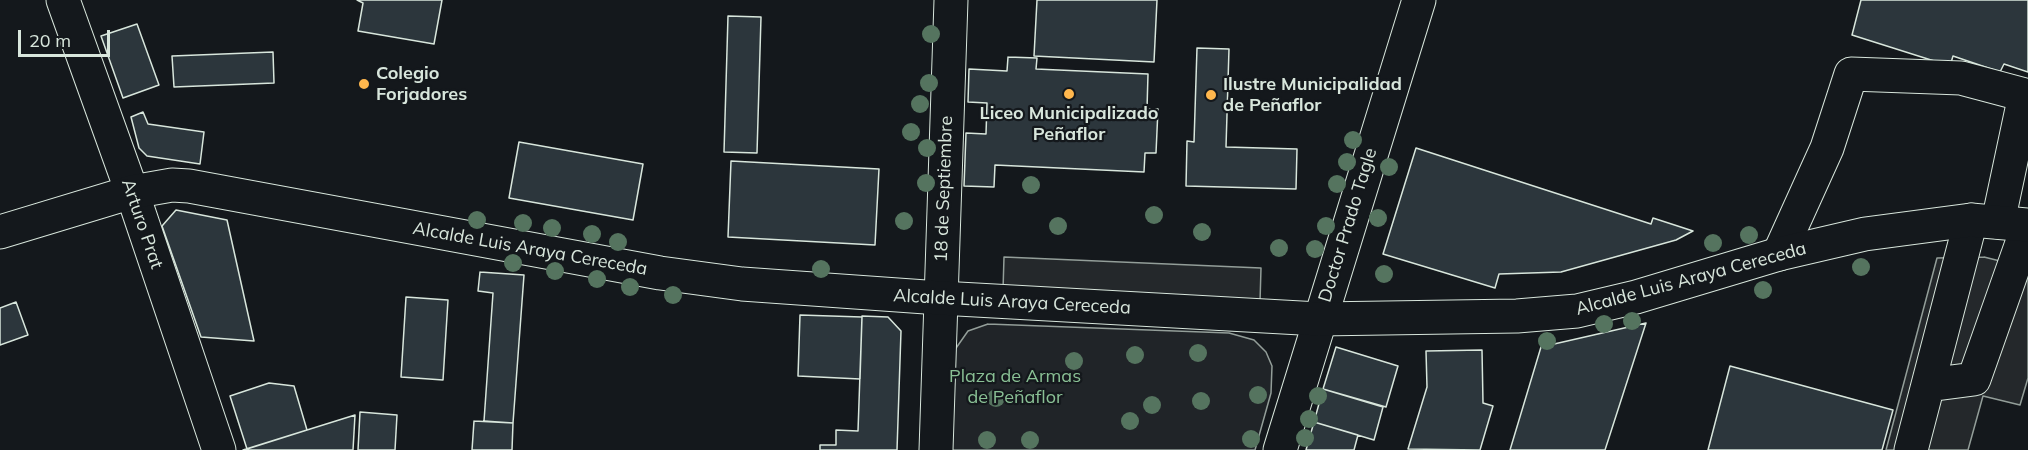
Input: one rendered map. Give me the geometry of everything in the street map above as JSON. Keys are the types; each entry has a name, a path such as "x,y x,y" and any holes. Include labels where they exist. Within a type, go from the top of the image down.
{"main road":[{"name":"Arturo Prat","path":"63,0 132,192 219,450"},
{"name":"18 de Septiembre","path":"936,450 951,0"},
{"name":"Doctor Prado Tagle","path":"1280,450 1318,319 1419,0"},
{"path":"1779,254 1827,148 1851,74 1961,78 2025,95 2006,223 1974,379 1928,385"},
{"name":"Alcalde Luis Araya Cereceda","path":"0,232 132,192 172,185 189,186 660,273 742,284 940,298 1318,319 1517,316 1577,311 1636,297 1779,254 1865,234 2006,223"},
{"path":"1911,450 1928,385 2006,223"}],"green space":[{"name":"Plaza de Armas de Peñaflor","path":"988,324 1229,333 1254,340 1266,352 1272,366 1271,393 1255,450 947,450 954,351 968,331"}],"shaded area":[{"path":"1004,257 1261,268 1260,302 1003,290"},
{"path":"1984,257 2028,268 2028,378 2020,405 1983,396 1968,450 1886,450 1937,258"}],"building":[{"path":"357,0 442,0 434,44 358,31 363,3"},
{"path":"1037,0 1157,0 1154,62 1034,56"},
{"path":"1861,0 2028,0 2028,72 2004,64 2000,72 1953,56 1950,66 1852,35"},
{"path":"728,16 761,17 757,153 724,152"},
{"path":"137,24 159,85 123,98 101,36"},
{"name":"Ilustre Municipalidad de Peñaflor","path":"1197,48 1229,49 1226,147 1297,149 1296,189 1186,186 1187,141 1194,142"},
{"path":"273,52 274,83 174,87 172,56"},
{"path":"1008,57 1037,58 1036,69 1148,74 1147,109 1158,109 1156,153 1145,153 1144,172 995,165 994,187 964,186 966,133 986,134 987,103 968,102 969,69 1007,71"},
{"path":"143,112 148,124 204,132 200,164 147,156 139,148 131,117"},
{"path":"519,142 643,164 633,220 509,198"},
{"path":"1416,148 1651,224 1653,218 1693,231 1676,240 1561,272 1499,274 1495,288 1383,254"},
{"path":"731,161 879,169 875,245 728,237"},
{"path":"176,210 227,220 254,341 201,337 162,226"},
{"path":"480,272 524,275 513,423 484,421 493,293 478,291"},
{"path":"406,297 448,300 443,380 401,377"},
{"path":"16,302 28,335 0,345 0,308"},
{"path":"800,315 862,317 860,379 798,376"},
{"path":"862,316 888,317 901,331 897,450 820,450 820,445 836,445 836,430 858,431"},
{"path":"1646,323 1605,450 1510,450 1541,347"},
{"path":"1336,347 1398,366 1386,407 1323,389"},
{"path":"1482,350 1483,403 1493,406 1480,450 1408,449 1427,387 1426,351"},
{"path":"1730,366 1893,410 1882,450 1708,450"},
{"path":"269,383 294,386 307,430 247,449 230,396"},
{"path":"1323,389 1383,407 1374,440 1314,422"},
{"path":"360,412 397,415 395,450 358,450"},
{"path":"355,415 353,450 243,450"},
{"path":"474,421 513,423 512,450 472,450"},
{"path":"1314,422 1358,435 1354,450 1306,450"}],"place":[{"name":"Colegio Forjadores","path":"364,84"},
{"name":"Liceo Municipalizado Peñaflor","path":"1069,94"},
{"name":"Ilustre Municipalidad de Peñaflor","path":"1211,95"}]}
